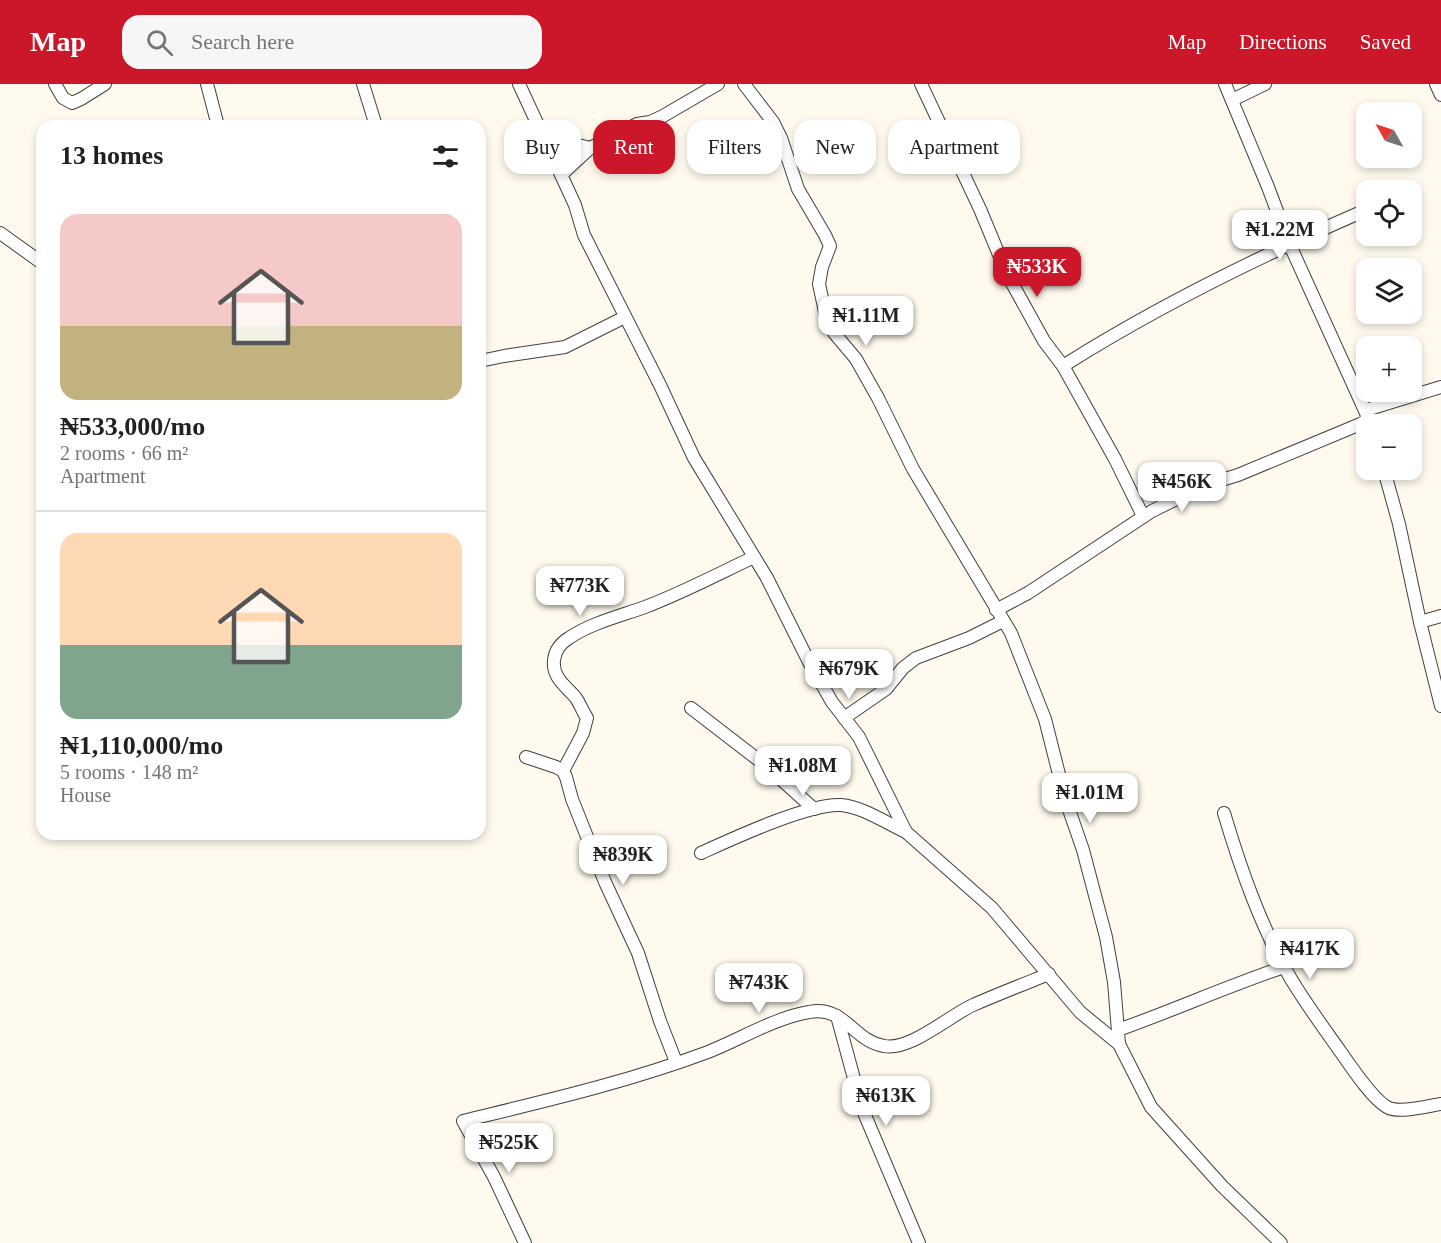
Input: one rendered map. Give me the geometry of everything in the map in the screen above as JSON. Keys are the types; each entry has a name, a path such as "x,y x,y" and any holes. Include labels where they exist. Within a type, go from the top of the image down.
{"street":[{"path":"55,84 63,98 72,103 105,84"},
{"path":"207,84 216,120"},
{"path":"363,84 374,120"},
{"path":"519,84 536,120"},
{"path":"581,156 590,148 637,124 650,122 663,116 718,84"},
{"path":"744,84 773,122 781,138 798,189 830,246 822,267 819,284 827,321 856,359 914,469 1011,633 1045,719 1065,798 1083,849 1106,937 1114,982 1119,1044 1151,1107 1222,1186 1281,1243"},
{"path":"921,84 980,209 1007,274 1044,341 1063,366 1115,459 1143,516"},
{"path":"1225,84 1289,243 1367,414"},
{"path":"1232,100 1265,84"},
{"path":"1436,84 1441,95"},
{"path":"581,146 590,148"},
{"path":"562,174 584,235 694,458 766,578 832,702 859,737 906,832"},
{"path":"1063,366 1104,339 1172,301 1289,243 1356,214"},
{"path":"0,233 36,259"},
{"path":"486,360 565,346 625,317"},
{"path":"1378,414 1441,387"},
{"path":"844,718 886,689 903,668 916,658 969,638 1028,593 1143,516 1205,485 1238,475 1356,424"},
{"path":"1387,480 1441,706"},
{"path":"563,771 583,733 587,718 576,699 559,681 555,671 556,651 563,642 624,613 672,596 754,557"},
{"path":"1420,622 1441,616"},
{"path":"691,708 765,765 814,809"},
{"path":"526,757 563,771 605,882 638,953 676,1062"},
{"path":"701,854 751,831 814,809 841,805 855,808 906,832 992,908 1080,1012 1119,1044"},
{"path":"1224,813 1238,861 1262,921 1284,967 1347,1062 1372,1093 1388,1108 1405,1109 1441,1104"},
{"path":"1118,1030 1168,1012 1214,991 1284,967"},
{"path":"525,1243 494,1177 463,1121 582,1093 707,1052 787,1018 810,1012 829,1011 870,1042 885,1047 901,1045 971,1006 1049,974"},
{"path":"837,1016 862,1108 919,1243"}]}
